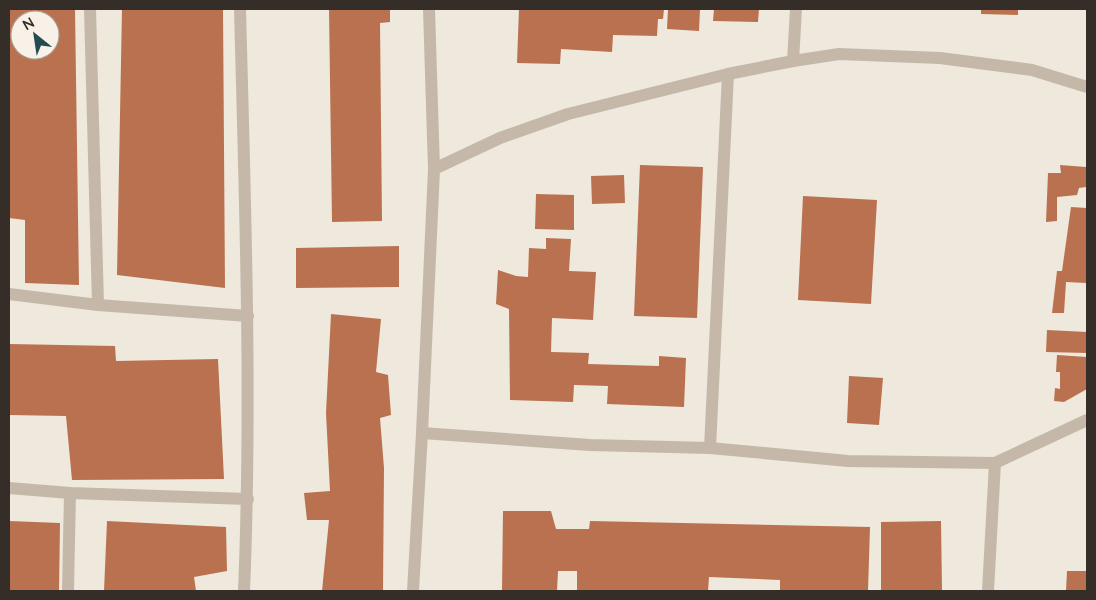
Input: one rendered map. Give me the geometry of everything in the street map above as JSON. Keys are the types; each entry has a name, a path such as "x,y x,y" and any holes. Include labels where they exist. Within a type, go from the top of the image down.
{"street":[{"path":"90,9 98,305"},
{"path":"240,9 248,316 248,499 244,591"},
{"path":"413,591 434,169 429,9"},
{"path":"793,61 796,9"},
{"path":"434,169 500,138 568,114 728,74 839,54 940,58 1032,70 1087,87"},
{"path":"710,448 728,74"},
{"path":"9,294 98,305 248,316"},
{"path":"422,433 590,444 710,448 848,461 995,463 1087,420"},
{"path":"988,591 995,463"},
{"path":"9,488 70,493 248,499"},
{"path":"68,591 70,493"}],"building":[{"path":"9,9 75,9 79,285 25,283 25,220 9,218"},
{"path":"122,9 223,9 225,288 117,275"},
{"path":"329,9 390,9 390,22 380,23 382,221 332,222"},
{"path":"519,9 664,9 663,19 658,19 657,36 613,35 612,52 561,49 560,64 517,63"},
{"path":"668,9 700,9 699,31 667,29"},
{"path":"714,9 759,9 758,22 713,21"},
{"path":"981,9 1018,9 1018,15 981,14"},
{"path":"640,165 703,167 697,318 634,316"},
{"path":"1060,165 1086,167 1086,187 1079,188 1077,195 1057,197 1057,221 1046,222 1048,173 1061,173"},
{"path":"624,175 625,203 592,204 591,176"},
{"path":"536,194 574,195 574,230 535,229"},
{"path":"803,196 877,200 871,304 798,300"},
{"path":"1071,207 1087,208 1086,283 1066,282 1064,313 1052,313 1057,271 1062,271"},
{"path":"546,238 571,239 569,271 596,272 593,320 552,318 551,352 589,353 588,364 659,366 659,356 686,358 684,407 607,404 608,386 574,385 573,402 510,400 509,309 496,304 498,270 516,276 528,277 529,248 546,249"},
{"path":"399,246 399,287 296,288 296,248"},
{"path":"331,314 381,319 376,372 388,375 391,415 380,418 384,468 383,591 322,591 329,520 307,520 304,493 330,491 326,413"},
{"path":"1047,330 1087,332 1087,353 1046,352"},
{"path":"9,344 115,346 116,361 218,359 224,479 72,480 66,416 9,415"},
{"path":"1057,355 1087,357 1087,389 1064,402 1054,401 1055,388 1060,389 1060,372 1056,372"},
{"path":"849,376 883,378 879,425 847,423"},
{"path":"503,511 551,511 556,529 589,529 590,521 870,527 868,591 780,591 780,580 709,577 708,591 577,591 577,571 558,571 557,591 502,591"},
{"path":"9,521 60,523 59,591 9,591"},
{"path":"107,521 226,527 227,571 194,577 196,591 104,591"},
{"path":"941,521 942,591 881,591 881,522"},
{"path":"1067,571 1087,571 1087,591 1066,591"}]}
